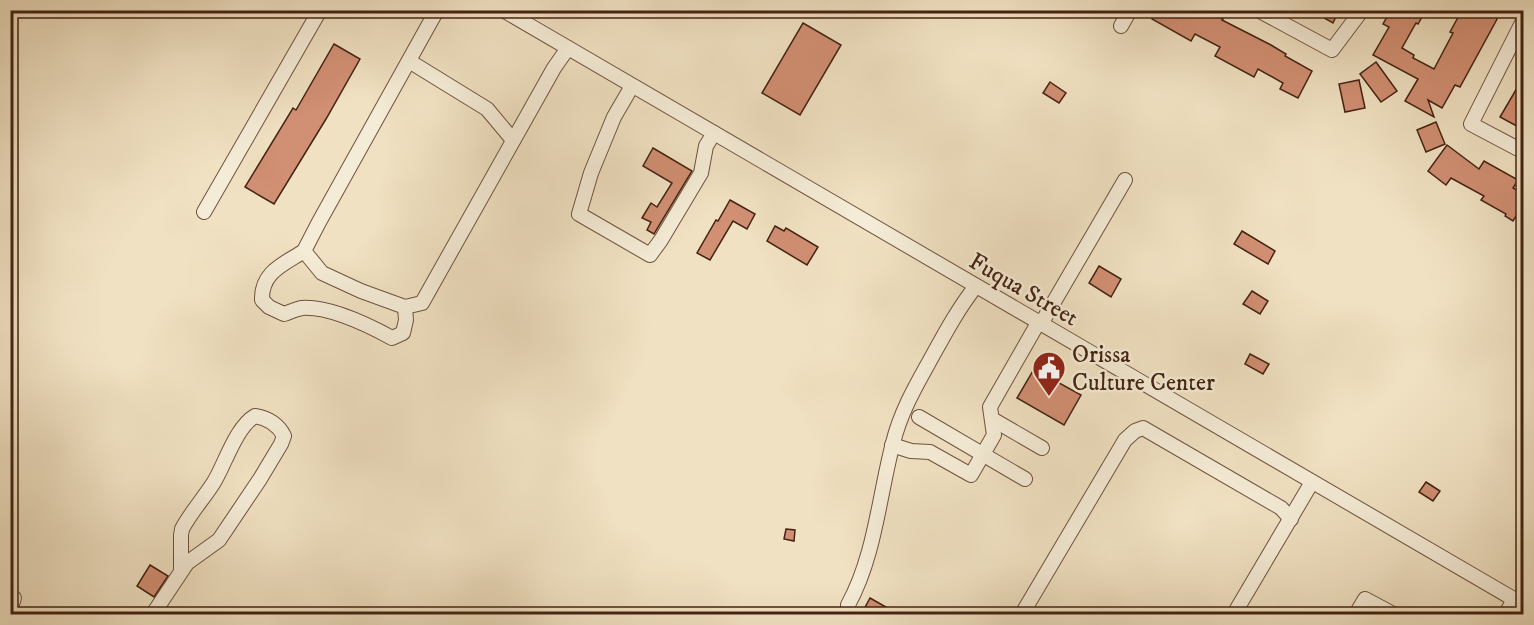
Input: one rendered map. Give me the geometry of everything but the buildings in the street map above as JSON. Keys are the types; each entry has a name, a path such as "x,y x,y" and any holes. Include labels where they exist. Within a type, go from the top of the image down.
{"street":[{"path":"204,212 320,10"},
{"path":"405,307 406,320 403,333 392,338 367,325 320,308 300,308 284,314 269,307 262,300 262,289 272,272 304,251 437,10"},
{"name":"Fuqua Street","path":"503,10 1519,602"},
{"path":"1121,26 1130,10"},
{"path":"1258,10 1332,50 1362,10"},
{"path":"1524,19 1471,124 1524,152"},
{"path":"304,251 322,273 361,291 405,307 422,303 554,68 568,48"},
{"path":"409,61 487,109 513,140"},
{"path":"632,86 614,117 591,173 579,214 650,255 701,173 706,146 714,133"},
{"path":"892,445 911,452 930,452 971,475 994,435 990,407 1125,180"},
{"path":"848,605 871,543 899,421 962,303 976,286"},
{"path":"153,615 182,569 195,556 219,540 281,444 284,436 279,428 262,417 255,416 245,424 223,461 213,484 183,528 181,535 182,569"},
{"path":"919,417 1025,479"},
{"path":"992,419 1042,448"},
{"path":"1022,615 1125,440 1135,431 1143,428 1281,508 1291,519"},
{"path":"1234,615 1312,482"},
{"path":"1356,615 1365,598 1393,615"},
{"path":"1506,615 1519,602"}],"place":[{"name":"Orissa Culture Center","path":"1049,397"}]}
